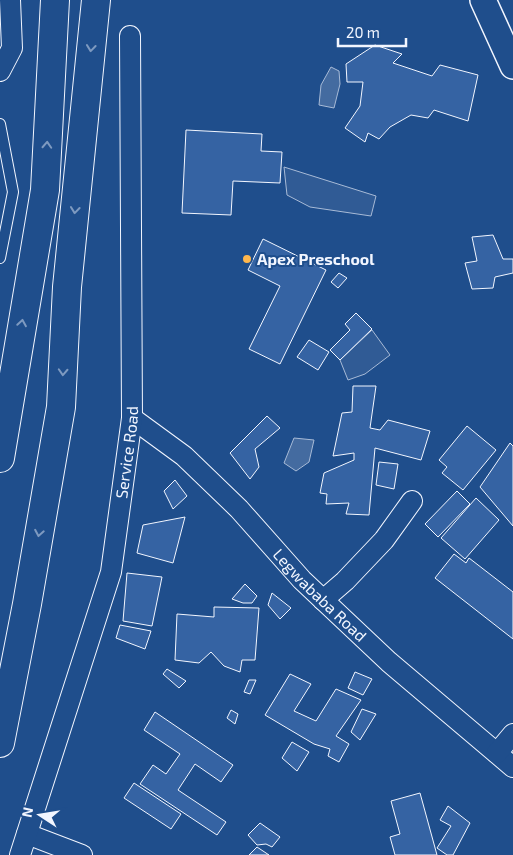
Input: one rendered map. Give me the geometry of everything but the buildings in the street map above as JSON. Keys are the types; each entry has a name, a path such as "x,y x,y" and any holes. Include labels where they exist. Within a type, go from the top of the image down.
{"highway":[{"path":"0,458 45,190 55,0"},
{"path":"0,743 27,604 61,407 67,287 96,0"}],"street":[{"path":"0,71 12,48 10,0"},
{"path":"483,0 513,66"},
{"name":"Service Road","path":"20,855 111,572 132,418 130,36"},
{"name":"Legwababa Road","path":"132,418 184,456 239,509 302,580 388,662 513,767"},
{"path":"323,600 384,540 412,501"},
{"path":"497,754 513,734"},
{"path":"27,834 82,855"}],"lane":[{"path":"0,124 13,192 0,258"}],"shaded area":[{"path":"331,67 339,71 340,84 334,108 319,105 321,85"},
{"path":"284,167 376,196 371,216 310,207 287,195"},
{"path":"372,330 390,355 365,374 348,380 340,360"},
{"path":"294,438 314,440 309,462 296,471 284,463"}],"place":[{"name":"Apex Preschool","path":"247,259"}]}
